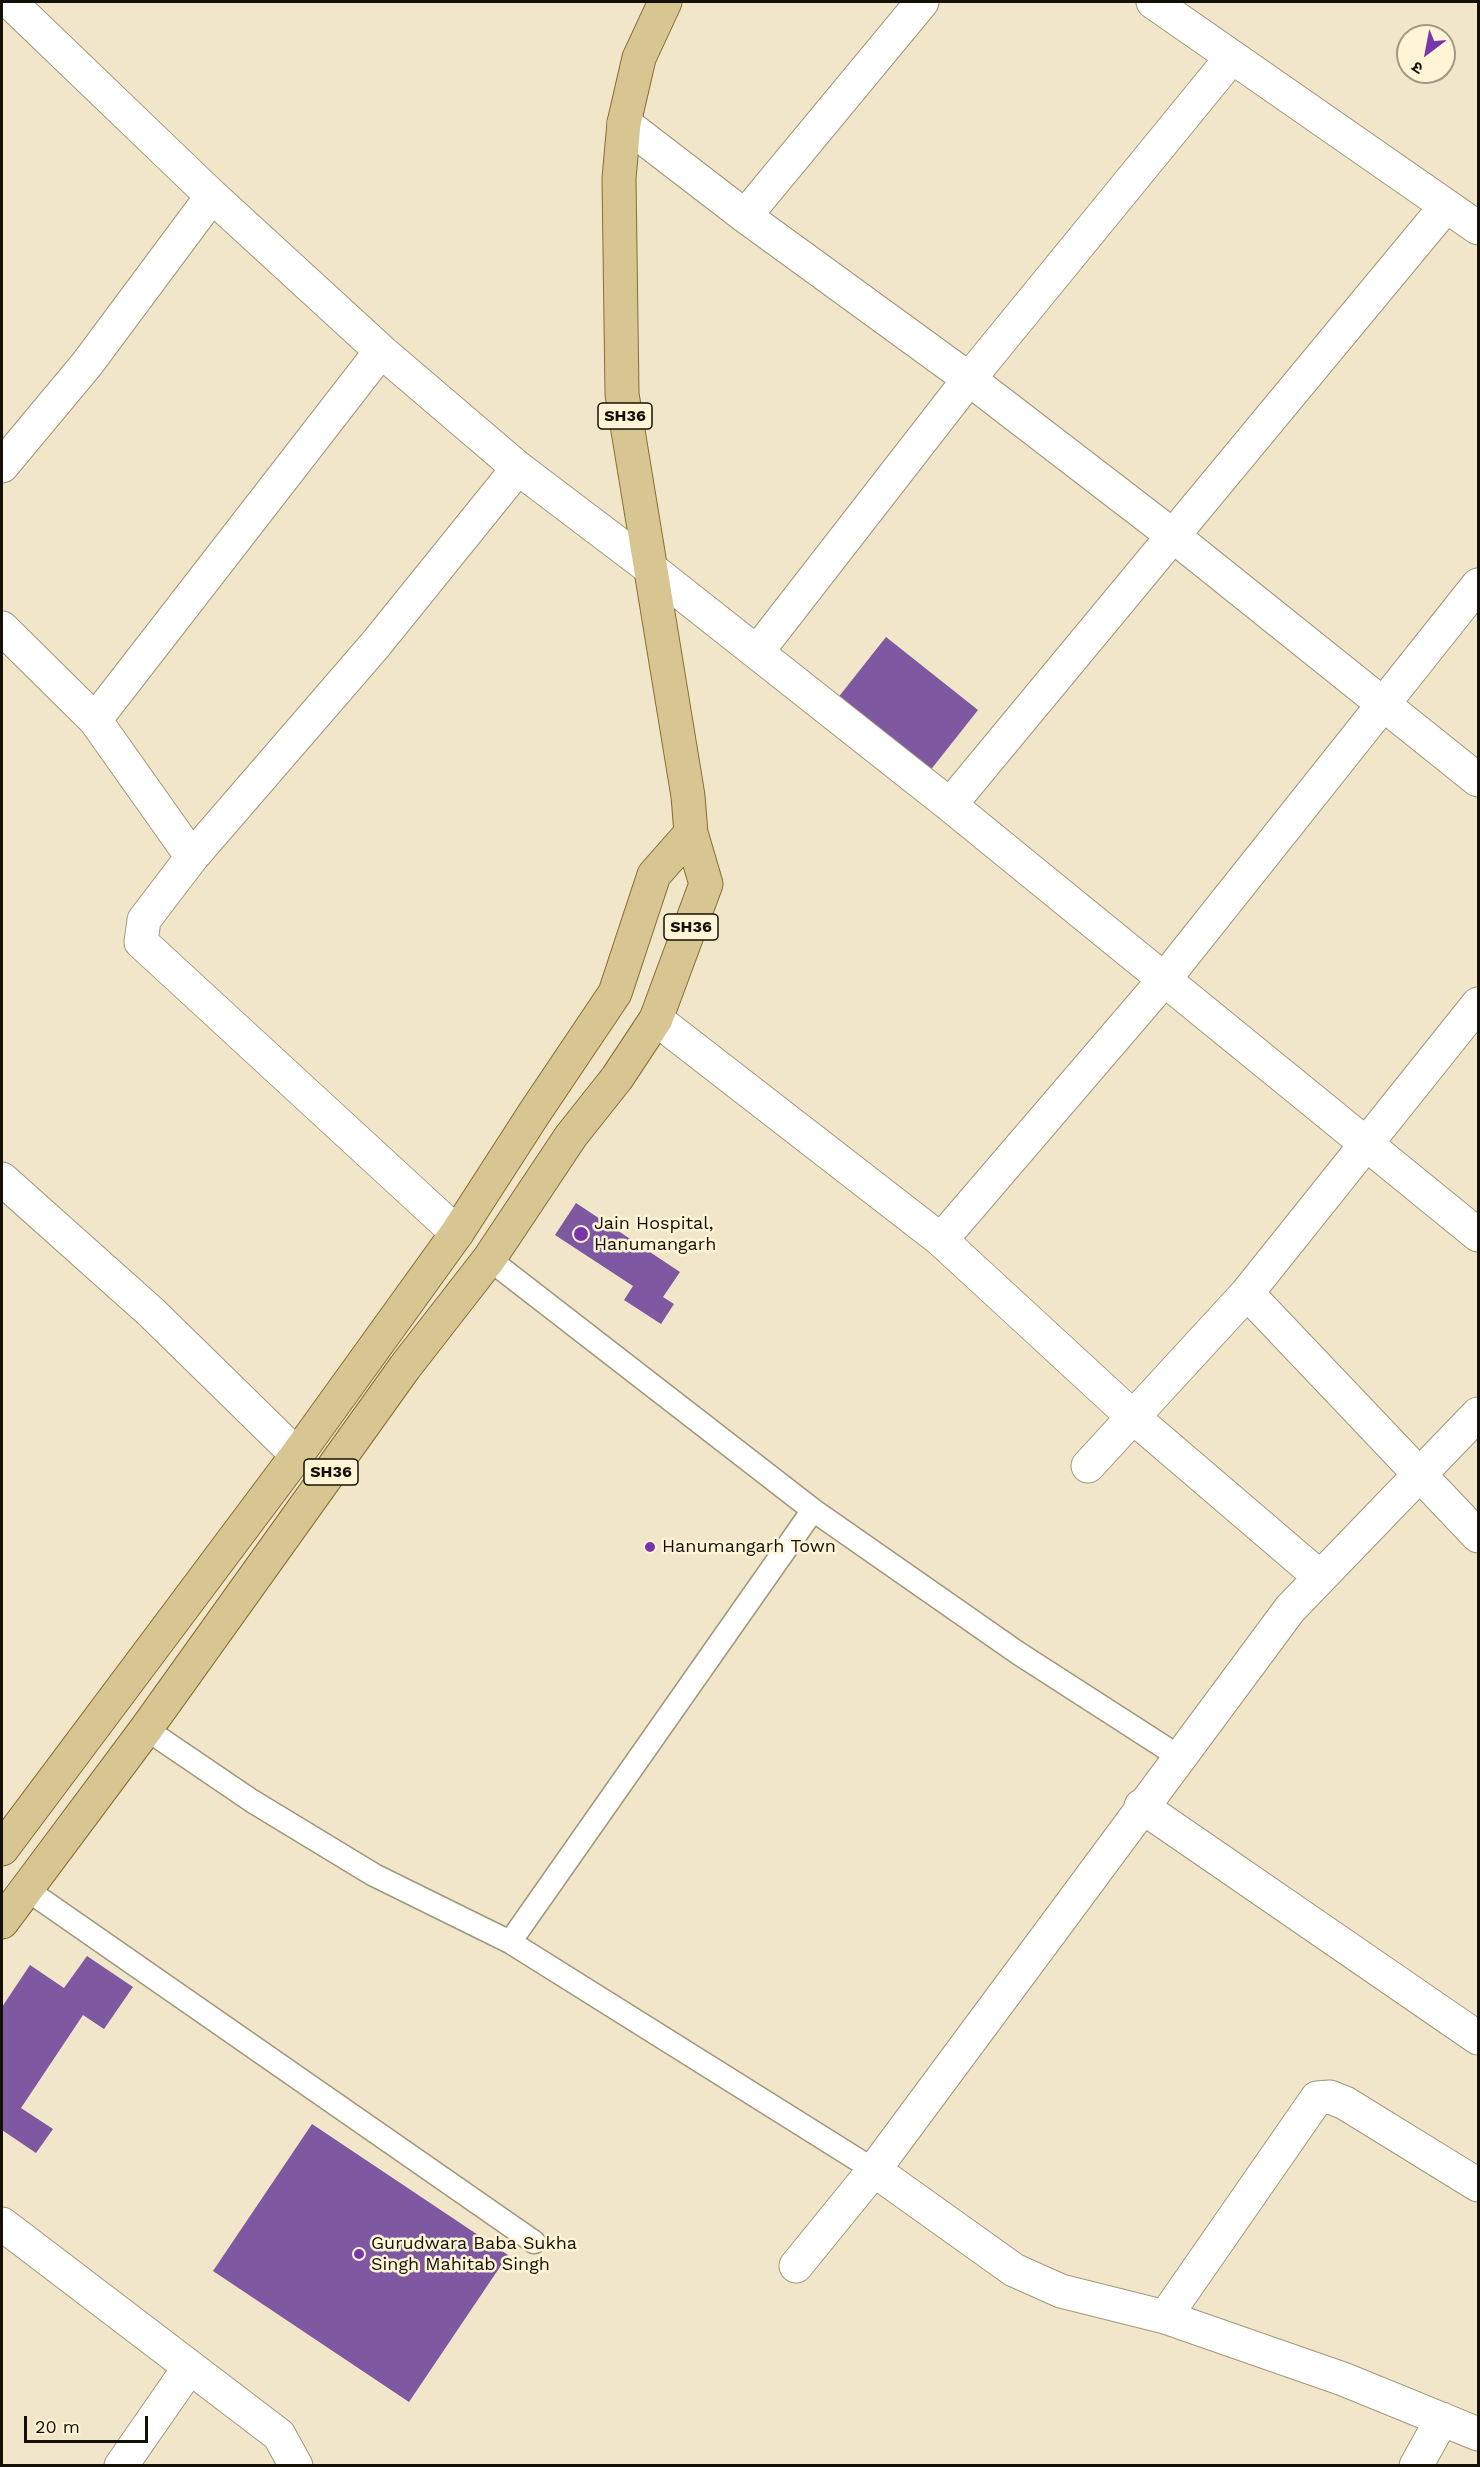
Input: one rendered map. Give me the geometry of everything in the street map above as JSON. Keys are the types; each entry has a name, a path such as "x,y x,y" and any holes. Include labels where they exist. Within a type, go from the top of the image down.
{"main road":[{"name":"SH36","path":"2,1922 146,1729 399,1376 489,1259 571,1136 617,1078 656,1019 706,884 691,833 688,796 622,394 619,178 624,123 639,58 665,2"},
{"name":"SH36","path":"2,1849 297,1455 457,1233 615,993 654,874 691,833"}],"street":[{"path":"10,2 212,196 381,351 518,468 650,567 950,805 1163,981 1479,1235"},
{"path":"745,216 922,2"},
{"path":"1153,2 1479,228"},
{"path":"757,652 969,379 1232,57"},
{"path":"624,123 745,216 969,379 1172,535 1479,780"},
{"path":"2,466 87,364 212,196"},
{"path":"950,805 1446,206"},
{"path":"95,720 381,351"},
{"path":"457,1233 141,942 144,920 192,857 376,644 518,468"},
{"path":"941,1240 1163,981 1479,585"},
{"path":"2,628 95,720 192,857"},
{"path":"1088,1466 1246,1293 1479,1004"},
{"path":"656,1019 941,1240 1132,1417 1320,1577"},
{"path":"2,1179 152,1313 297,1455"},
{"path":"1246,1293 1479,1536"},
{"path":"796,2266 874,2170 1178,1756 1290,1609 1479,1414"},
{"path":"1141,1806 1479,2038"},
{"path":"1165,2317 1317,2098 1330,2097 1345,2103 1479,2185"},
{"path":"874,2170 1014,2270 1061,2291 1165,2317 1343,2379 1479,2434"},
{"path":"2,2224 279,2435 296,2466"},
{"path":"121,2466 189,2368"},
{"path":"1416,2466 1442,2419"}],"lane":[{"path":"489,1259 813,1510 1018,1653 1178,1756"},
{"path":"510,1942 813,1510"},
{"path":"146,1729 252,1801 374,1875 510,1942 874,2170"},
{"path":"26,1889 534,2242"}],"building":[{"path":"886,637 978,710 929,772 837,699"},
{"path":"576,1203 680,1272 663,1297 674,1304 661,1324 624,1300 633,1286 555,1235"},
{"path":"87,1956 133,1987 104,2029 83,2015 21,2108 53,2129 36,2153 2,2130 2,2007 30,1965 64,1988"},
{"path":"312,2124 508,2255 409,2402 213,2271"}],"place":[{"name":"Jain Hospital, Hanumangarh","path":"581,1234"},
{"name":"Hanumangarh Town","path":"650,1547"},
{"name":"Gurudwara Baba Sukha Singh Mahitab Singh","path":"359,2254"}]}
